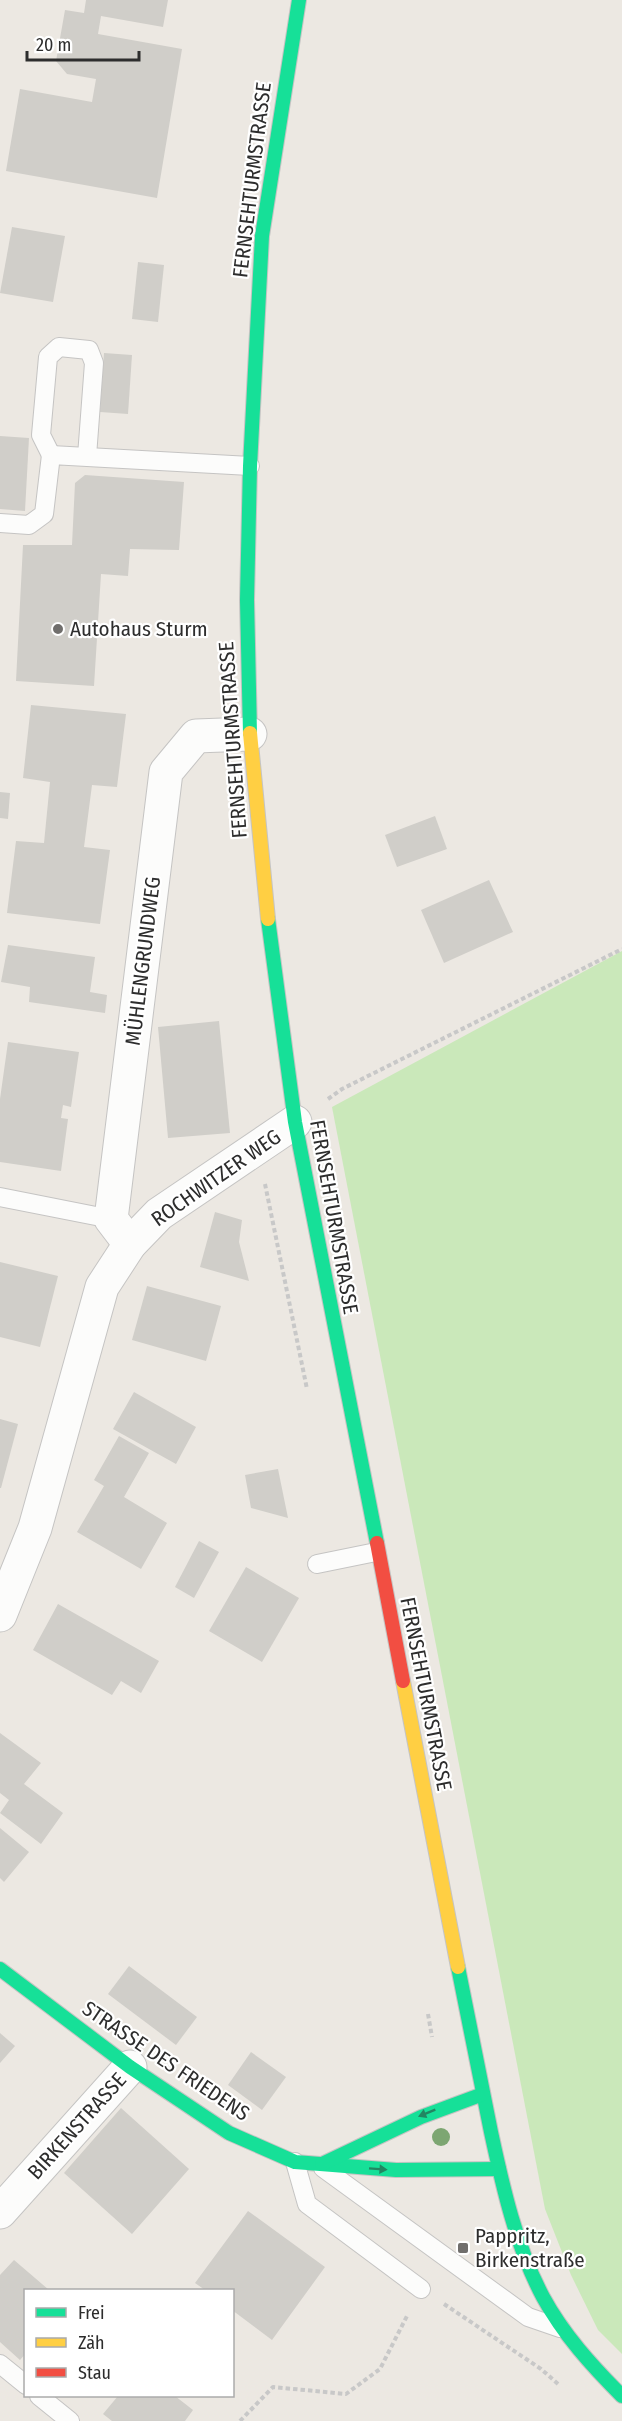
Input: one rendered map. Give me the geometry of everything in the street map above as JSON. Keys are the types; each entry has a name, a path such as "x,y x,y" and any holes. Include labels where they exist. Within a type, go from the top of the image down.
{"street":[{"name":"FERNSEHTURMSTRASSE","path":"299,0 262,236 250,466 247,600 250,734 271,947 295,1122 376,1552 499,2169 518,2236 536,2284 563,2329 592,2367 622,2396"},
{"name":"MÜHLENGRUNDWEG","path":"121,1232 166,772 196,736 250,734"},
{"name":"ROCHWITZER WEG","path":"0,1615 35,1528 102,1287 121,1232 159,1214 295,1122"},
{"name":"STRASSE DES FRIEDENS","path":"0,1969 130,2067 229,2133 295,2162 396,2170 499,2169"},
{"name":"BIRKENSTRASSE","path":"0,2212 130,2067"},
{"path":"320,2165 413,2118 483,2094"}],"lane":[{"path":"0,523 29,525 45,514 51,455 41,435 48,357 59,347 89,350 94,363 87,456"},
{"path":"51,455 250,466"},
{"path":"0,1197 121,1232"},
{"path":"317,1564 376,1552"},
{"path":"295,2162 307,2204 421,2289"},
{"path":"320,2165 528,2317 563,2329"},
{"path":"0,2364 24,2383"},
{"path":"40,2397 70,2421"}],"path":[{"name":"ROCHWITZER WEG","path":"295,1122 342,1089 622,949"},
{"path":"240,2421 273,2387 346,2394 380,2369 421,2289 541,2369 566,2391"}],"green space":[{"path":"622,951 622,2354 598,2330 571,2275 545,2209 332,1107"}],"building":[{"path":"86,0 168,0 163,27 101,16 98,34 182,49 157,198 6,171 20,89 92,102 96,79 67,74 56,61 65,10 84,13"},
{"path":"12,227 65,236 53,302 0,293"},
{"path":"138,262 164,265 158,322 132,319"},
{"path":"104,353 132,355 128,414 100,412"},
{"path":"0,436 29,438 25,511 0,509"},
{"name":"Autohaus Sturm","path":"85,475 184,482 179,550 130,549 128,576 101,574 94,686 16,681 23,545 72,545 75,483"},
{"path":"31,705 126,714 117,787 92,785 84,847 110,850 100,924 7,913 16,841 44,843 50,782 23,778"},
{"path":"0,792 10,793 8,819 0,818"},
{"path":"435,816 447,849 397,867 385,835"},
{"path":"489,880 513,932 444,963 421,910"},
{"path":"8,945 95,957 90,992 107,995 105,1013 29,1002 30,987 1,982"},
{"path":"219,1021 230,1133 168,1138 158,1027"},
{"path":"8,1042 79,1052 71,1107 63,1105 61,1118 68,1119 61,1171 0,1162 0,1099"},
{"path":"215,1212 242,1220 239,1242 249,1281 200,1267"},
{"path":"0,1262 58,1276 40,1347 0,1337"},
{"path":"147,1286 221,1306 206,1361 132,1340"},
{"path":"134,1392 196,1427 176,1464 113,1429"},
{"path":"0,1419 18,1424 1,1488 0,1488"},
{"path":"119,1436 149,1453 124,1497 167,1523 141,1569 77,1532 104,1486 94,1480"},
{"path":"278,1469 288,1518 251,1508 245,1475"},
{"path":"199,1541 219,1552 194,1598 175,1587"},
{"path":"246,1567 299,1598 262,1662 209,1631"},
{"path":"58,1604 159,1661 141,1693 121,1681 112,1695 33,1650"},
{"path":"0,1733 41,1763 24,1784 63,1813 41,1844 0,1813 9,1800 0,1793"},
{"path":"0,1828 29,1852 4,1882 0,1878"},
{"path":"129,1966 197,2017 176,2045 108,1994"},
{"path":"0,2033 15,2046 0,2063"},
{"path":"251,2052 286,2077 262,2110 228,2085"},
{"path":"121,2108 189,2169 132,2234 64,2173"},
{"path":"248,2211 325,2267 272,2340 234,2312 234,2289 204,2289 195,2283"},
{"path":"14,2260 48,2289 24,2289 24,2355 20,2360 0,2342 0,2275"},
{"path":"117,2397 176,2397 193,2410 185,2421 112,2421 103,2414"}],"traffic: fast":[{"path":"250,733 247,600 250,466 262,236 299,0"},
{"path":"268,919 295,1122 377,1543"},
{"path":"458,1967 500,2174 525,2258 543,2297 569,2337 622,2396"},
{"path":"0,1969 130,2067 229,2133 295,2162 396,2170 499,2169"},
{"path":"322,2164 421,2117 483,2094"}],"traffic: slow":[{"path":"250,733 268,919"},
{"path":"403,1681 458,1967"}],"traffic: jam":[{"path":"377,1543 403,1681"}],"place":[{"name":"Autohaus Sturm","path":"58,629"},
{"name":"Pappritz, Birkenstraße","path":"463,2248"}]}
